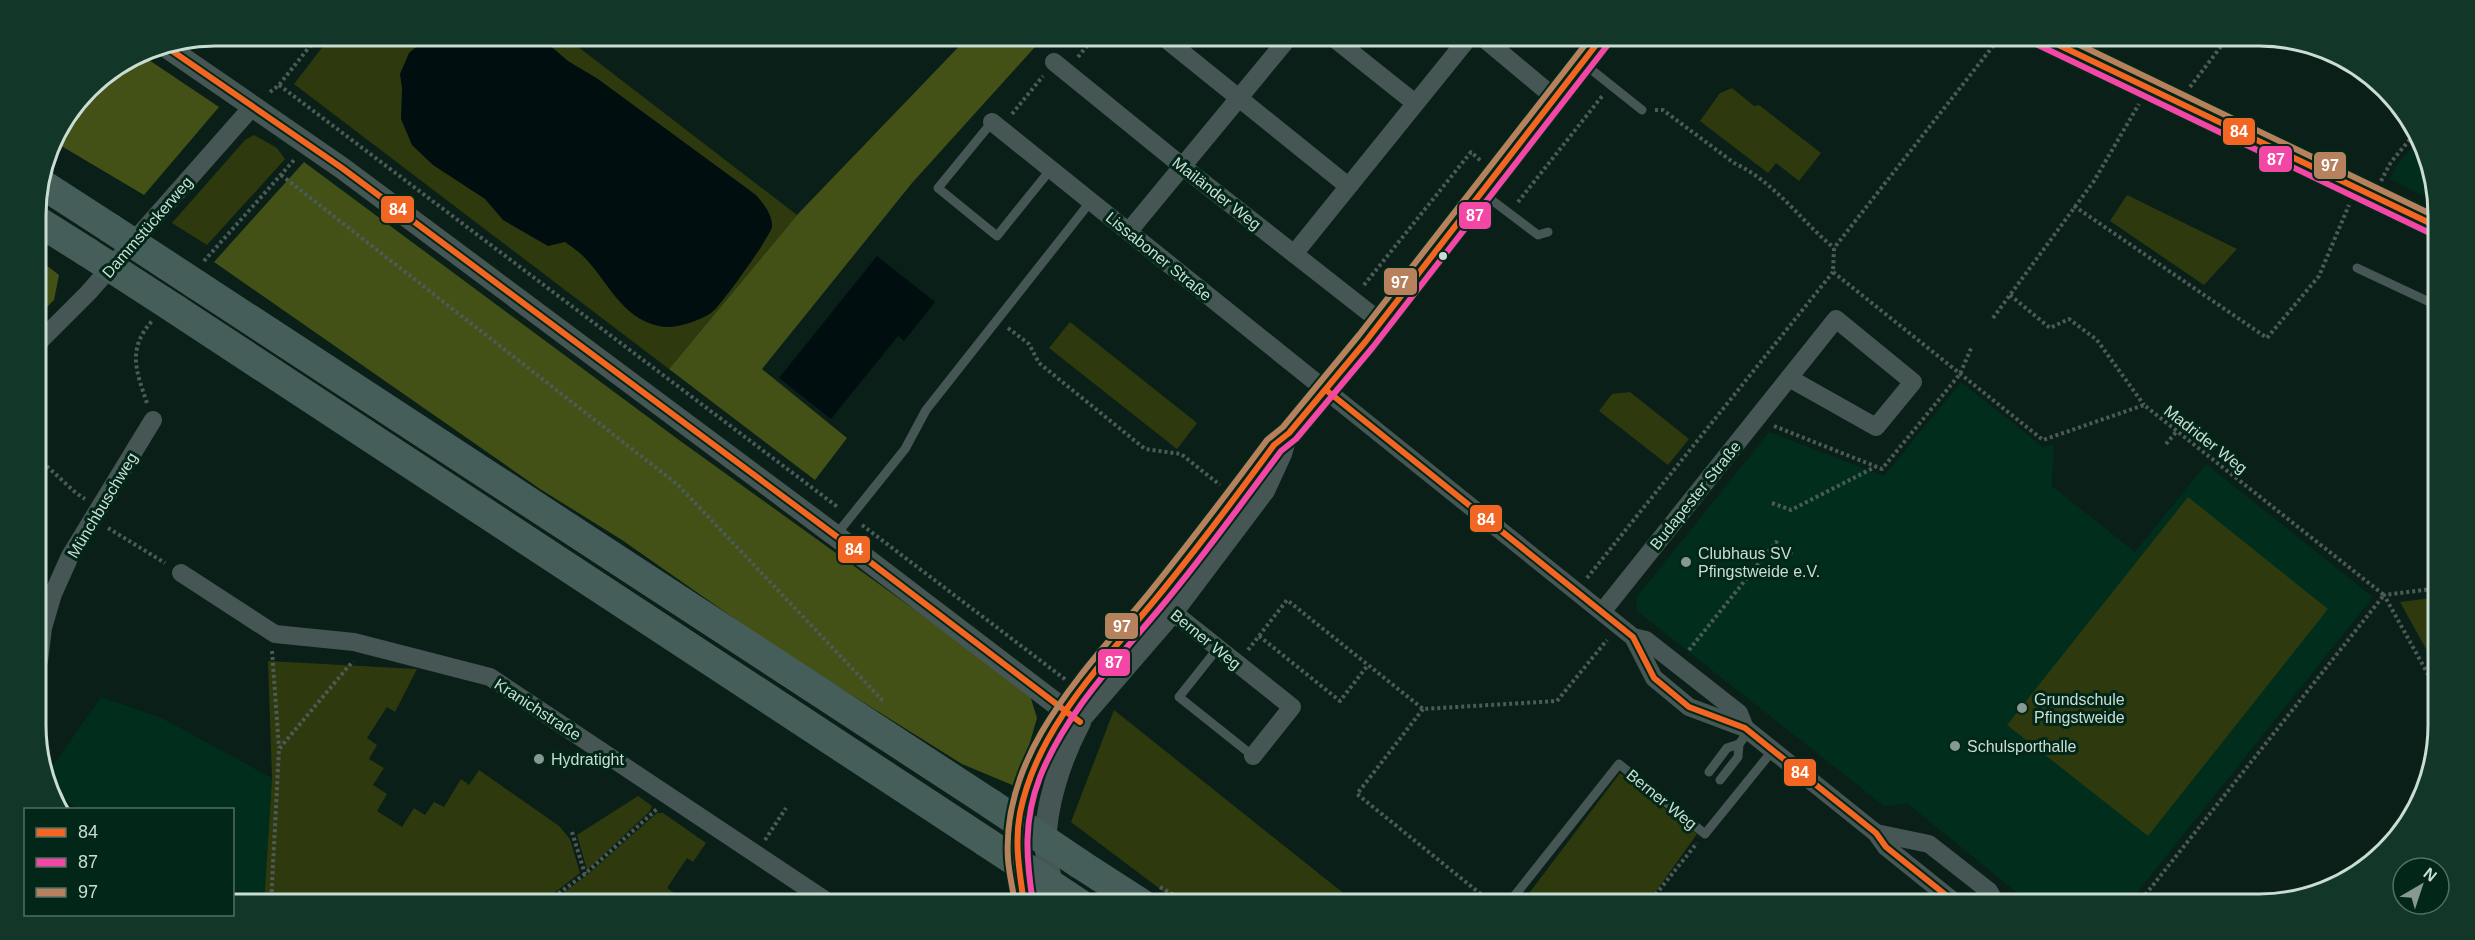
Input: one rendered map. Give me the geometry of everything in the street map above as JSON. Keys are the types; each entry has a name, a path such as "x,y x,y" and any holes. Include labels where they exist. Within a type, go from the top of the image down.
{"highway":[{"path":"49,189 1126,894"},
{"path":"47,226 1064,894"}],"street":[{"path":"1129,231 1282,46"},
{"path":"1344,46 1415,103"},
{"path":"1294,254 1461,46"},
{"path":"1493,46 1555,98"},
{"path":"1054,894 1046,850 1051,804 1080,690 1156,599 1274,445 1289,433 1381,322 1595,46"},
{"path":"2061,46 2428,222"},
{"path":"1175,47 1348,186"},
{"path":"174,52 352,176 836,536 1072,716"},
{"name":"Mailänder Weg","path":"1060,67 1381,322"},
{"name":"Dammstückerweg","path":"47,334 88,293 253,106"},
{"name":"Lissaboner Straße","path":"996,125 1326,390"},
{"name":"Budapester Straße","path":"1602,612 1789,378 1836,320 1913,382 1876,427 1789,378"},
{"path":"1326,390 1626,632 1646,640 1738,713 1744,734"},
{"name":"Münchbuschweg","path":"46,617 53,594 70,556 153,420"},
{"path":"1022,894 1017,830 1025,791 1047,740 1174,612 1266,491 1283,454 1289,433"},
{"name":"Kranichstraße","path":"181,573 275,634 354,642 489,677 816,894"},
{"name":"Berner Weg","path":"1156,599 1292,707 1253,756"},
{"path":"1626,632 1654,678 1689,707 1773,750 1876,833 1886,847 1930,893"},
{"path":"1876,833 1929,844 1990,893"}],"lane":[{"path":"1583,63 1642,110"},
{"path":"996,125 938,188 997,236 1051,169"},
{"path":"1481,192 1538,235 1548,232"},
{"path":"836,536 905,450 926,410 1091,201"},
{"path":"2357,268 2428,301"},
{"path":"1218,648 1179,697 1253,756"},
{"path":"1709,772 1727,748 1744,734"},
{"path":"1720,780 1738,757 1744,734"},
{"name":"Berner Weg","path":"1516,893 1619,764 1705,834 1773,750"}],"path":[{"path":"1576,592 1833,272 1834,248 1993,46"},
{"path":"2178,102 2221,46"},
{"path":"309,47 279,85 1080,690"},
{"path":"996,125 1083,47"},
{"path":"1509,213 1611,85"},
{"path":"1993,318 2094,181 2149,88"},
{"path":"1642,110 1663,110 1734,163 1745,168 1793,206 1834,248"},
{"path":"2373,195 2391,162 2410,139"},
{"path":"1352,300 1471,152 1496,174"},
{"path":"281,175 678,485 891,707"},
{"path":"2074,206 2267,338 2319,276 2356,187"},
{"name":"Madrider Weg","path":"1833,272 2043,440 2144,405 2384,595"},
{"path":"2010,295 2050,328 2069,319 2097,340 2144,405"},
{"path":"996,320 1029,344 1039,363 1145,449 1181,453 1235,497"},
{"path":"2166,444 2176,431"},
{"path":"46,466 97,513 181,573"},
{"path":"1772,502 1791,510 1876,467"},
{"path":"1677,665 1776,542 1794,556"},
{"path":"2147,893 2384,595 2428,589"},
{"path":"2384,595 2428,674"},
{"path":"1238,663 1287,600 1423,709 1557,701 1626,632"},
{"path":"272,894 279,749 272,643 275,634"},
{"path":"1258,636 1340,701 1368,665"},
{"path":"279,749 353,663 354,642"},
{"path":"1423,709 1357,794 1481,893"},
{"path":"558,894 585,874 659,806 668,794"},
{"path":"756,853 786,808"},
{"path":"572,832 585,874"},
{"path":"1657,893 1705,834"}],"shaded area":[{"path":"323,47 578,47 797,215 669,369 294,84"},
{"path":"416,47 552,47 568,61 598,79 756,195 769,214 772,227 754,257 711,313 679,326 665,327 646,322 625,307 592,266 572,247 565,242 548,246 503,220 485,199 433,165 412,145 401,119 400,74 409,53"},
{"path":"1732,88 1754,106 1759,105 1821,153 1799,181 1776,163 1768,173 1700,121 1720,93"},
{"path":"254,135 277,148 285,159 207,245 172,223 245,140"},
{"path":"2413,146 2423,172 2427,198 2390,179 2397,165"},
{"path":"2127,195 2237,249 2204,285 2110,221"},
{"path":"877,256 935,302 904,341 898,336 831,419 779,378"},
{"path":"1070,322 1197,423 1177,449 1049,348"},
{"name":"Grundschule Pfingstweide","path":"1961,382 2043,447 2054,444 2052,486 2135,552 2206,464 2373,597 2137,893 2018,893 1908,804 1884,806 1637,611 1636,598 1769,432 1884,476"},
{"path":"1630,392 1689,439 1668,465 1599,411 1612,394"},
{"path":"2188,497 2328,609 2148,836 2007,725"},
{"path":"2428,598 2428,652 2400,602"},
{"path":"268,661 417,669 395,712 387,707 367,738 377,745 369,759 384,768 373,785 387,794 377,811 402,827 414,808 425,815 434,802 444,807 461,779 469,785 479,770 559,826 570,839 580,873 553,894 265,894 272,778"},
{"path":"101,697 162,718 272,778 265,894 234,894 234,808 76,808 64,799 52,767"},
{"path":"1114,710 1344,893 1166,894 1071,822"},
{"path":"1620,773 1697,834 1655,893 1529,893"},
{"path":"638,796 652,806 650,811 587,870 577,835"},
{"path":"657,813 663,813 706,843 693,862 687,858 667,888 675,894 562,894 586,876"}],"green space":[{"path":"959,47 1035,47 912,183 762,369 847,438 815,480 669,369 797,215"},
{"path":"149,60 219,107 144,195 62,146 75,122 104,89 131,69"},
{"path":"304,162 679,440 1029,692 1037,718 1017,787 962,764 778,649 622,540 540,489 214,262"},
{"path":"47,266 59,275 54,300 47,307"}],"transit line":[{"name":"97","path":"1013,894 1008,859 1010,820 1019,782 1034,747 1053,714 1076,681 1150,592 1267,440 1283,427 1359,335 1584,46"},
{"name":"84","path":"1022,894 1018,848 1020,813 1029,781 1042,750 1059,721 1098,667 1192,554 1274,445 1289,433 1366,341 1595,46"},
{"name":"87","path":"1032,894 1027,840 1035,793 1051,753 1078,709 1192,569 1281,451 1296,439 1373,347 1607,46"},
{"name":"87","path":"2040,46 2428,232"},
{"name":"84","path":"2061,46 2428,222"},
{"name":"97","path":"2082,46 2428,213"},
{"name":"84","path":"174,52 342,168 836,536 1080,722"},
{"name":"84","path":"1326,390 1633,637 1654,678 1689,707 1745,728 1876,833 1886,847 1943,893"}],"place":[{"name":"Clubhaus SV Pfingstweide e.V.","path":"1686,562"},
{"name":"Grundschule Pfingstweide","path":"2022,708"},
{"name":"Schulsporthalle","path":"1955,746"},
{"name":"Hydratight","path":"539,759"}]}
